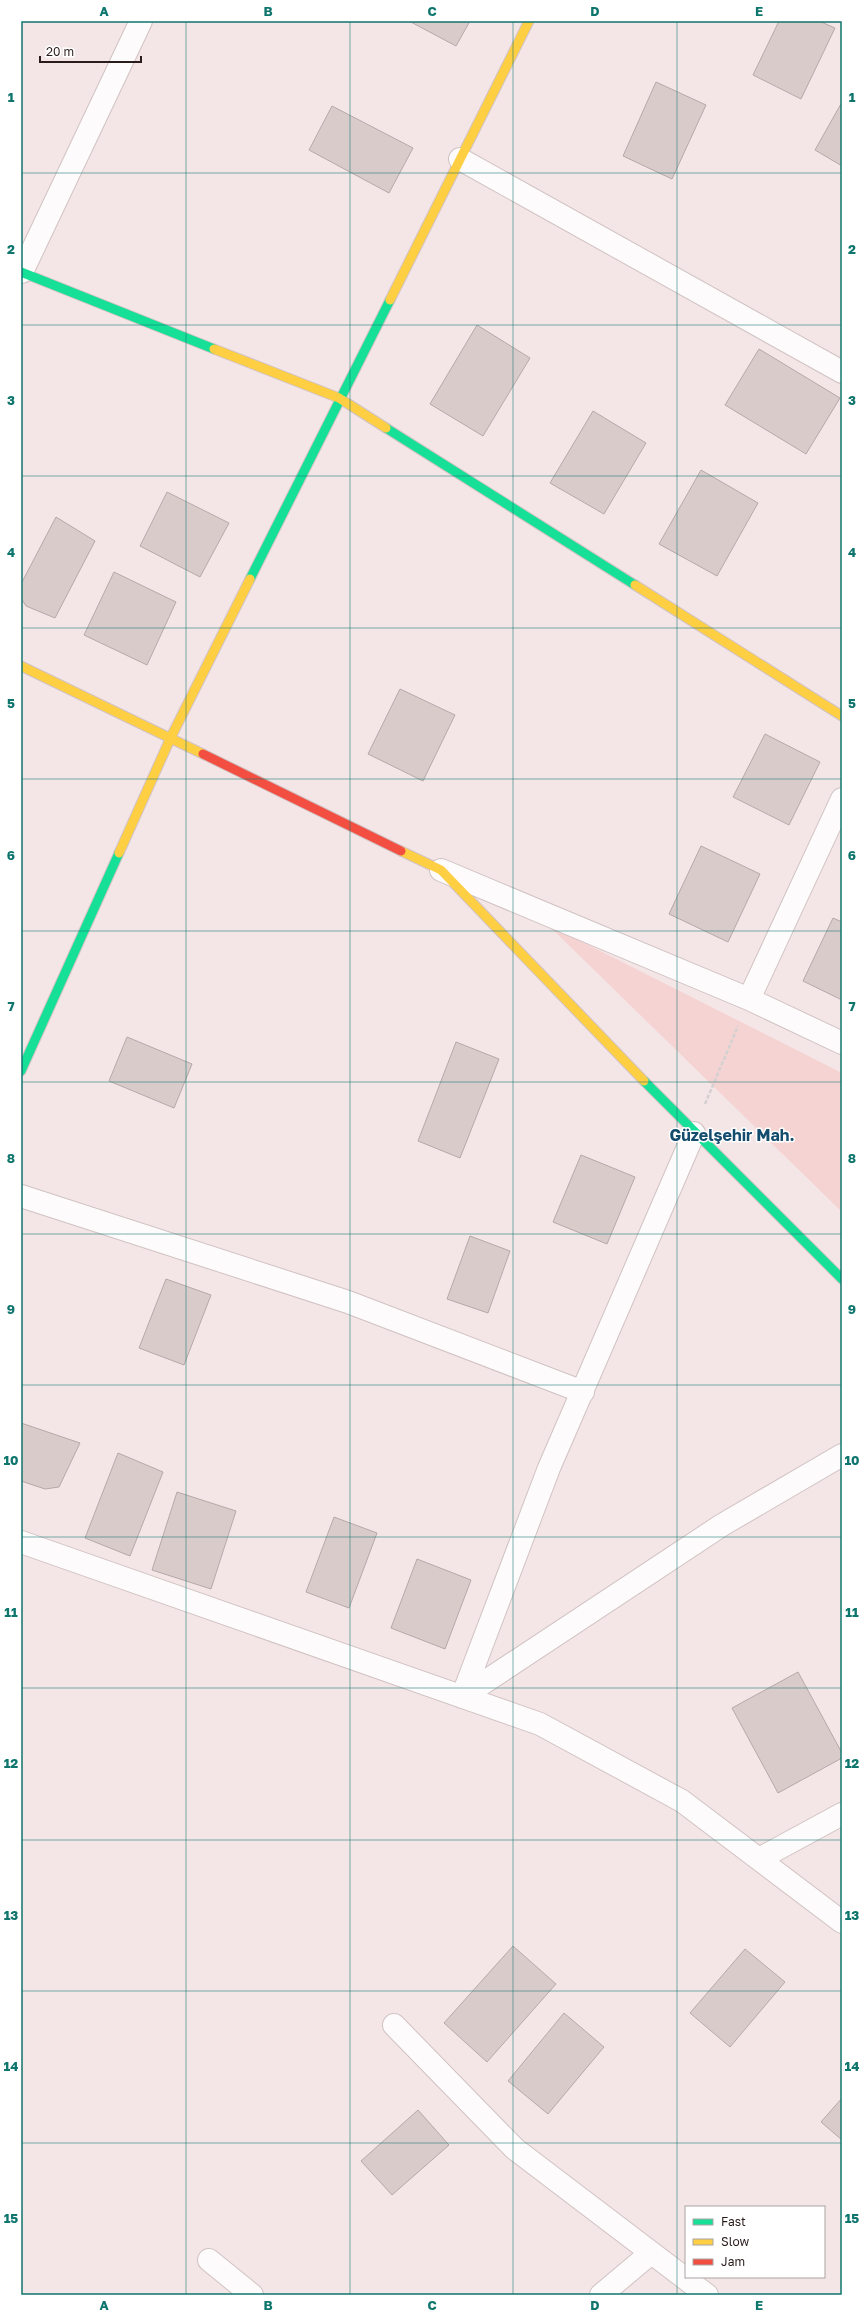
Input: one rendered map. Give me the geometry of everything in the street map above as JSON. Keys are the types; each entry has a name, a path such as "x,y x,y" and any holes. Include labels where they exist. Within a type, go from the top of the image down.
{"street":[{"path":"141,21 21,272 339,398 842,716"},
{"path":"21,1071 171,737 339,398 529,21"},
{"path":"460,159 842,372"},
{"path":"21,666 171,737 441,870 749,1000 842,1043"},
{"path":"749,1000 842,799"},
{"path":"441,870 694,1133 842,1279"},
{"path":"462,1697 549,1468 694,1133"},
{"path":"21,1196 348,1302 583,1392"},
{"path":"462,1697 722,1525 842,1456"},
{"path":"21,1542 540,1724 675,1797 842,1922"},
{"path":"759,1859 842,1814"},
{"path":"394,2025 515,2149 707,2295"},
{"path":"601,2295 652,2253"},
{"path":"209,2260 252,2295"}],"path":[{"path":"694,1133 749,1000"}],"shaded area":[{"path":"547,924 842,1073 842,1212"}],"building":[{"path":"409,21 470,21 456,46"},
{"path":"779,21 819,21 835,28 801,99 753,75"},
{"path":"656,82 706,105 672,179 623,156"},
{"path":"842,102 842,166 815,150"},
{"path":"332,106 413,148 389,193 309,150"},
{"path":"477,325 530,358 483,436 430,404"},
{"path":"759,349 840,398 806,454 725,405"},
{"path":"593,411 646,443 604,514 550,483"},
{"path":"701,470 758,503 717,576 659,544"},
{"path":"167,492 229,523 200,577 140,546"},
{"path":"56,517 95,541 55,618 26,606 21,598 21,584"},
{"path":"114,572 176,602 147,665 84,635"},
{"path":"400,689 455,715 423,781 368,754"},
{"path":"765,734 820,762 789,825 733,797"},
{"path":"701,846 760,874 728,942 669,914"},
{"path":"833,918 842,922 842,1000 803,981"},
{"path":"127,1037 192,1064 174,1108 109,1081"},
{"path":"456,1042 499,1059 460,1158 418,1141"},
{"path":"581,1155 635,1177 607,1244 553,1222"},
{"path":"470,1236 510,1251 488,1313 447,1299"},
{"path":"166,1279 211,1295 184,1365 139,1348"},
{"path":"21,1423 80,1443 59,1487 45,1489 21,1481"},
{"path":"118,1453 163,1472 130,1556 85,1538"},
{"path":"177,1492 236,1511 211,1589 152,1570"},
{"path":"334,1517 377,1533 349,1608 306,1592"},
{"path":"417,1559 471,1580 445,1649 391,1628"},
{"path":"798,1672 842,1753 842,1758 778,1793 732,1708"},
{"path":"513,1946 556,1984 487,2062 444,2023"},
{"path":"745,1949 785,1982 730,2047 690,2013"},
{"path":"564,2013 604,2047 548,2114 508,2081"},
{"path":"842,2098 842,2140 821,2122"},
{"path":"418,2110 449,2145 392,2195 361,2161"}],"traffic: fast":[{"path":"21,272 214,349"},
{"path":"250,579 390,300"},
{"path":"386,428 635,585"},
{"path":"21,1071 119,853"},
{"path":"644,1081 842,1279"}],"traffic: slow":[{"path":"390,300 529,21"},
{"path":"214,349 339,398 386,428"},
{"path":"119,853 171,737 250,579"},
{"path":"635,585 842,716"},
{"path":"21,666 203,754"},
{"path":"401,851 441,870 644,1081"}],"traffic: jam":[{"path":"203,754 401,851"}],"district":[{"name":"Güzelşehir Mah.","path":"732,1135"}]}
